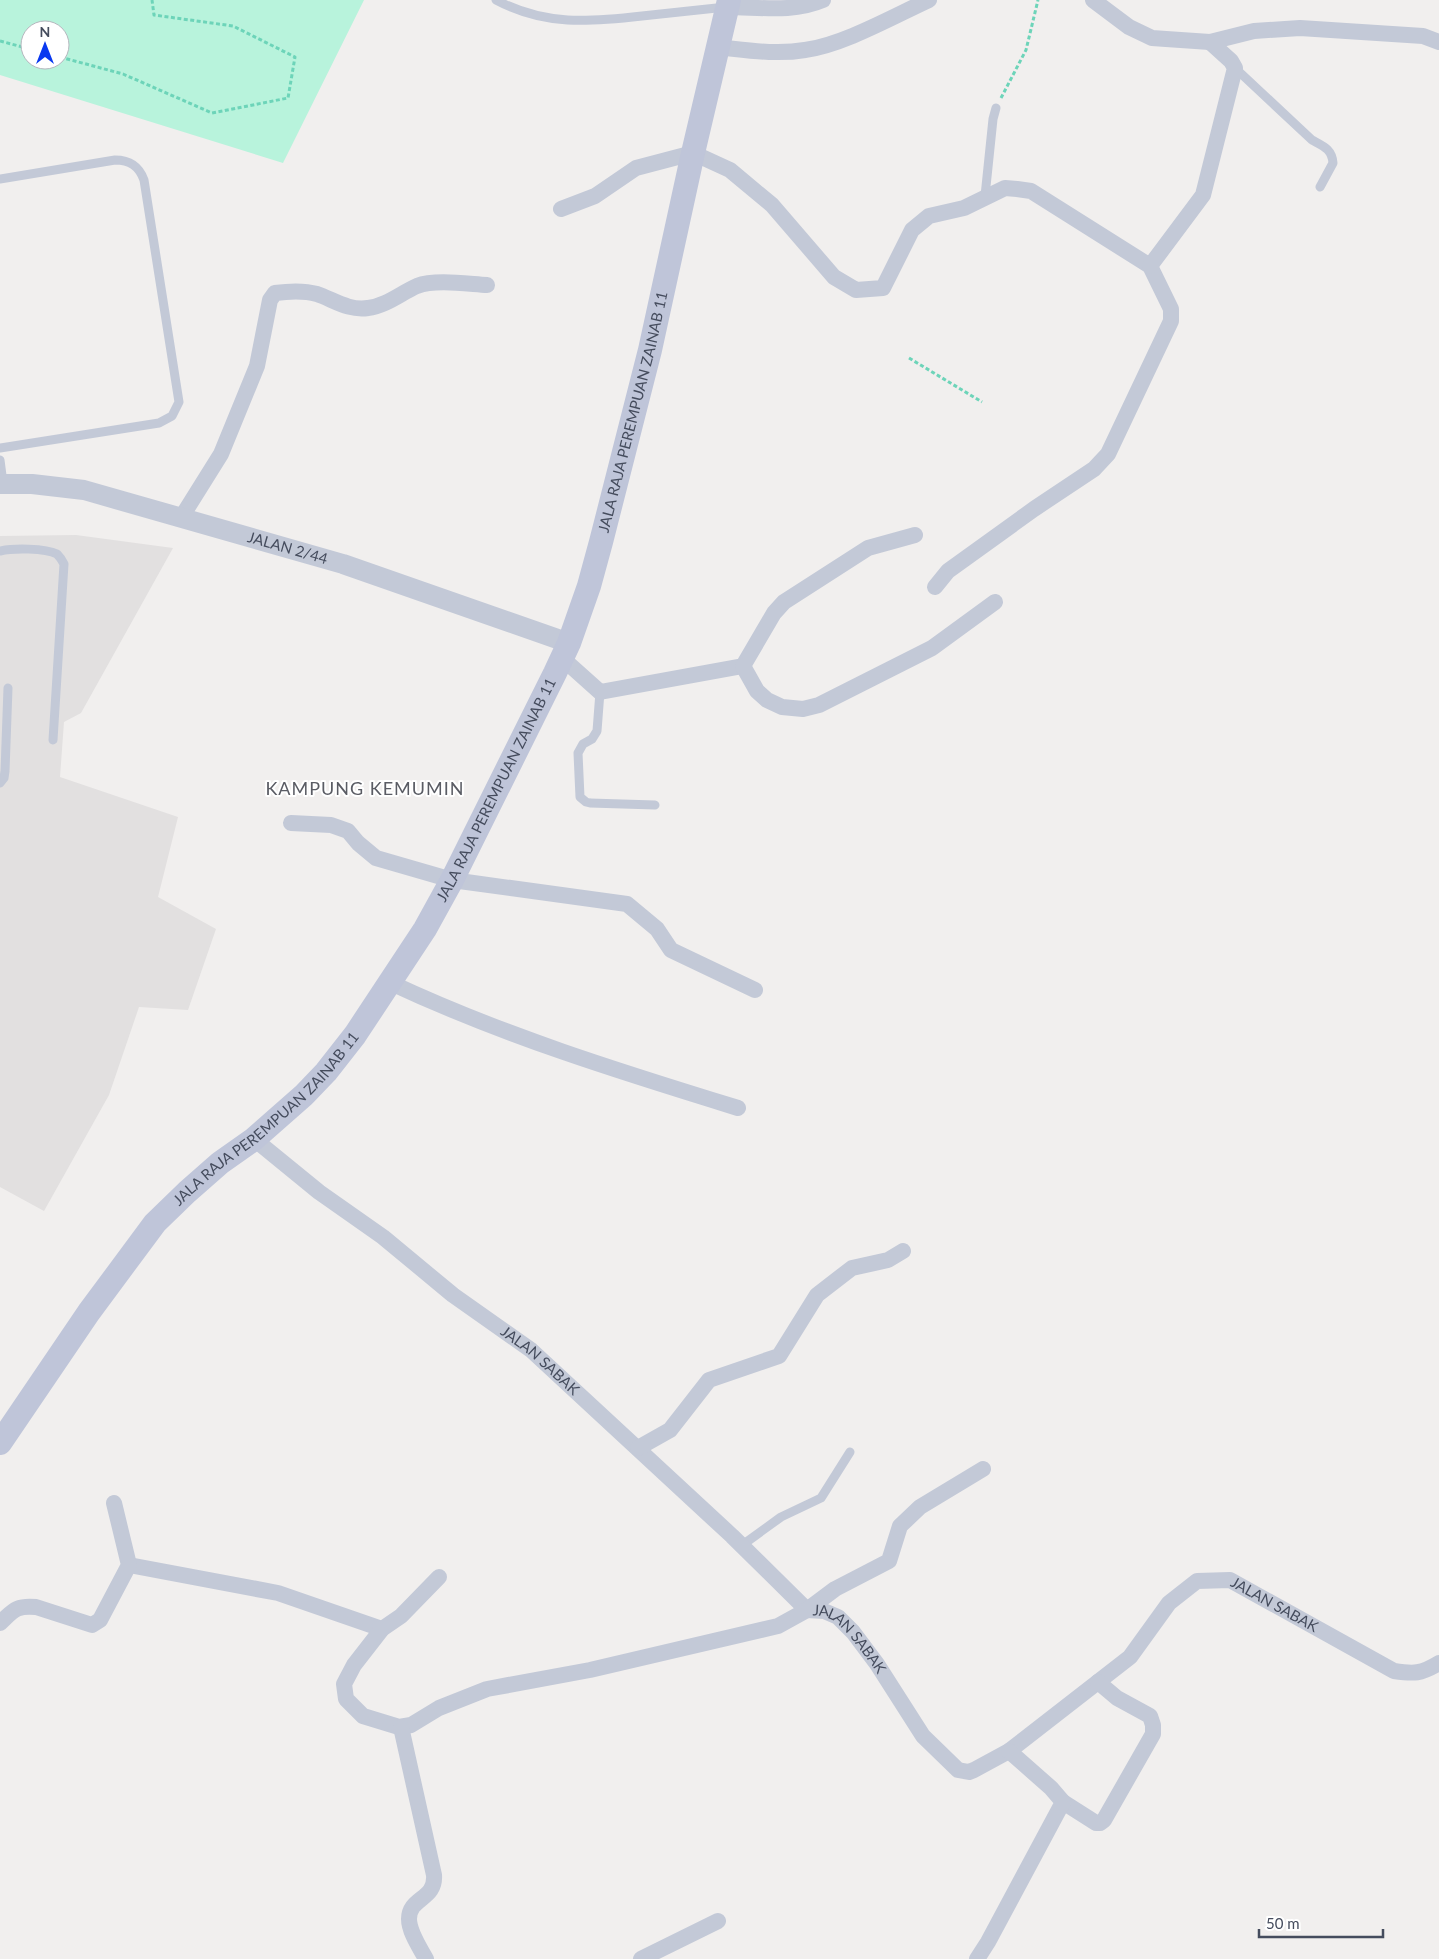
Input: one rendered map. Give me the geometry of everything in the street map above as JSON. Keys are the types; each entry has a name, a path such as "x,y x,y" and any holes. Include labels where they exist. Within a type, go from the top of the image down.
{"main road":[{"name":"JALA RAJA PEREMPUAN ZAINAB 11","path":"0,1443 89,1312 155,1223 220,1163 254,1139 304,1095 356,1036 425,929 452,880 565,651 591,577 648,360 728,3"}],"street":[{"path":"728,3 790,8 822,0"},
{"path":"717,48 772,53 806,50 844,38 930,0"},
{"path":"1093,0 1128,27 1152,38 1210,42 1254,31 1300,28 1423,36 1439,42"},
{"path":"1150,266 1203,195 1235,68 1231,61 1210,42"},
{"path":"560,209 595,196 636,168 693,153 730,170 772,206 834,277 856,290 883,288 912,230 924,219 929,216 964,208 1005,188 1031,192 1150,266 1171,309 1171,321 1108,454 1094,469 1034,509 948,571 935,587"},
{"path":"181,518 222,454 258,366 270,300 275,293 296,290 316,294 342,305 362,308 383,304 419,285 443,283 487,285"},
{"name":"JALAN 2/44","path":"2,483 32,484 84,490 343,564 565,651"},
{"path":"565,651 600,692 743,666 774,613 784,602 868,548 915,535"},
{"path":"743,666 757,692 767,700 782,707 804,709 819,705 932,648 995,602"},
{"path":"292,823 331,825 348,830 358,843 376,858 452,880 627,904 657,929 671,950 755,990"},
{"path":"391,983 431,1002 539,1043 642,1079 738,1108"},
{"name":"JALAN SABAK","path":"254,1139 319,1192 383,1237 453,1296 531,1350 742,1546 806,1610 824,1611 838,1617 853,1632 877,1664 924,1736 958,1770 969,1772 1008,1750 1130,1657 1169,1603 1193,1582 1226,1579 1233,1581 1394,1671 1411,1674 1425,1672 1439,1664"},
{"path":"638,1448 670,1430 709,1380 779,1356 817,1296 852,1268 888,1260 903,1251"},
{"path":"439,1577 401,1616 382,1629 354,1665 344,1684 346,1699 363,1716 401,1727 411,1725 439,1708 487,1688 590,1670 778,1626 806,1610 834,1589 889,1561 900,1526 920,1507 983,1469"},
{"path":"0,1623 16,1608 28,1606 92,1625 100,1620 129,1565 114,1503"},
{"path":"129,1565 278,1593 382,1629"},
{"path":"1008,1750 1051,1788 1063,1802 1096,1823 1104,1820 1153,1734 1153,1725 1150,1716 1117,1698 1098,1682"},
{"path":"401,1727 435,1883 432,1890 417,1902 411,1910 409,1920 412,1932 426,1959"},
{"path":"977,1959 1063,1802"},
{"path":"641,1959 718,1921"}],"lane":[{"path":"496,0 517,10 545,18 590,22 728,3"},
{"path":"1235,68 1312,140 1330,152 1332,158 1331,169 1320,186"},
{"path":"986,196 993,119 996,108"},
{"path":"0,176 115,160 123,160 136,166 144,180 180,402 172,416 159,423 0,448"},
{"path":"0,460 2,483"},
{"path":"0,551 14,549 49,552 56,554 64,564 53,740"},
{"path":"0,783 4,778 5,771 3,745 8,688"},
{"path":"600,692 597,731 592,739 583,744 578,754 580,797 582,800 590,803 655,805"},
{"path":"742,1546 781,1517 821,1498 850,1452"}],"path":[{"path":"70,60 124,74 212,113 288,98 294,57 233,26 154,15 152,0"},
{"path":"996,108 1026,50 1038,0"},
{"path":"0,42 20,47"},
{"path":"909,358 982,402"}],"shaded area":[{"path":"76,535 173,548 81,713 64,722 60,777 178,817 158,897 216,929 188,1010 139,1007 109,1095 44,1211 0,1187 0,536"}],"green space":[{"path":"0,0 364,0 283,163 0,75"}],"district":[{"name":"KAMPUNG KEMUMIN","path":"365,789"}]}
